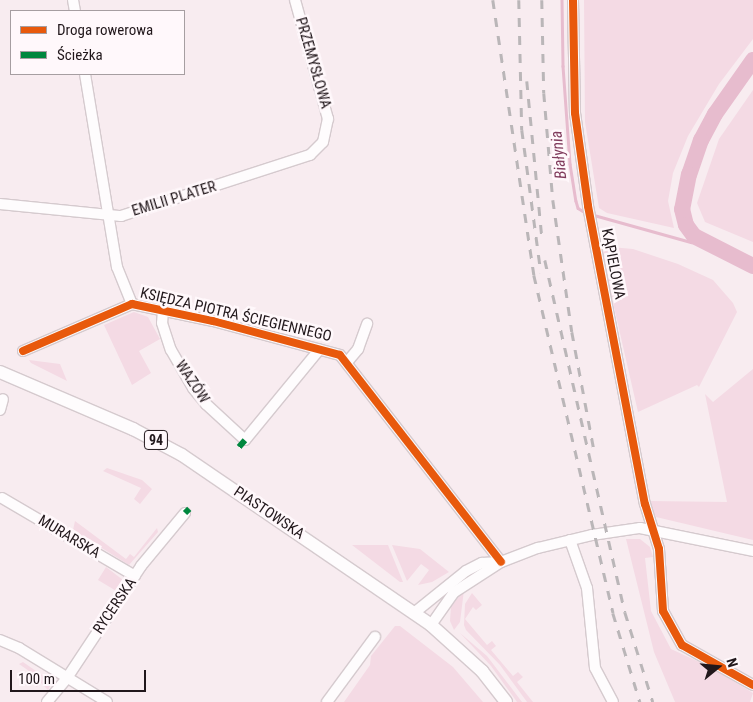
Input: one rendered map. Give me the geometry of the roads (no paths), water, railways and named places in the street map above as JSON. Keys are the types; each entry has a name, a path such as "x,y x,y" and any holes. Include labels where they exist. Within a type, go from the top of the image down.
{"main road":[{"name":"PIASTOWSKA","path":"0,372 133,429 182,455 431,625 482,671 506,702"}],"street":[{"name":"PRZEMYSŁOWA","path":"295,0 327,114 328,126"},
{"name":"KĄPIELOWA","path":"573,0 575,113 588,206 645,504 660,552 663,609 672,631 684,646 753,685"},
{"path":"85,75 119,274 132,304"},
{"name":"EMILII PLATER","path":"0,204 109,217 140,210 305,158 322,142 328,126"},
{"name":"KSIĘDZA PIOTRA ŚCIEGIENNEGO","path":"23,351 132,304 163,310 340,355 348,361 501,562"},
{"name":"WAZÓW","path":"163,310 162,323 170,345 193,388 206,404 245,440 319,350"},
{"path":"348,361 357,351 367,324"},
{"path":"0,410 3,399"},
{"name":"MURARSKA","path":"2,498 135,576"},
{"name":"RYCERSKA","path":"47,702 66,678 135,576 185,512"},
{"path":"414,613 466,571 482,563 501,562 570,540 625,528 653,530 753,551"},
{"path":"570,540 588,588 595,668 613,702"},
{"path":"431,625 453,593 501,562"},
{"path":"327,702 375,637"},
{"path":"0,640 19,648 107,702"}],"waterway":[{"name":"Białynia","path":"562,0 563,66 570,164 578,208 586,213"},
{"path":"753,60 715,114 701,140 689,174 682,209 686,225 694,236 753,266"},
{"name":"Białynia","path":"594,215 691,242 702,240"}],"railway":[{"path":"493,0 534,275 613,613 640,702"},
{"path":"519,0 522,130 541,273"},
{"path":"542,0 544,93 553,200 572,332 594,449"},
{"path":"527,81 542,238"},
{"path":"545,260 625,612 653,702"}]}
